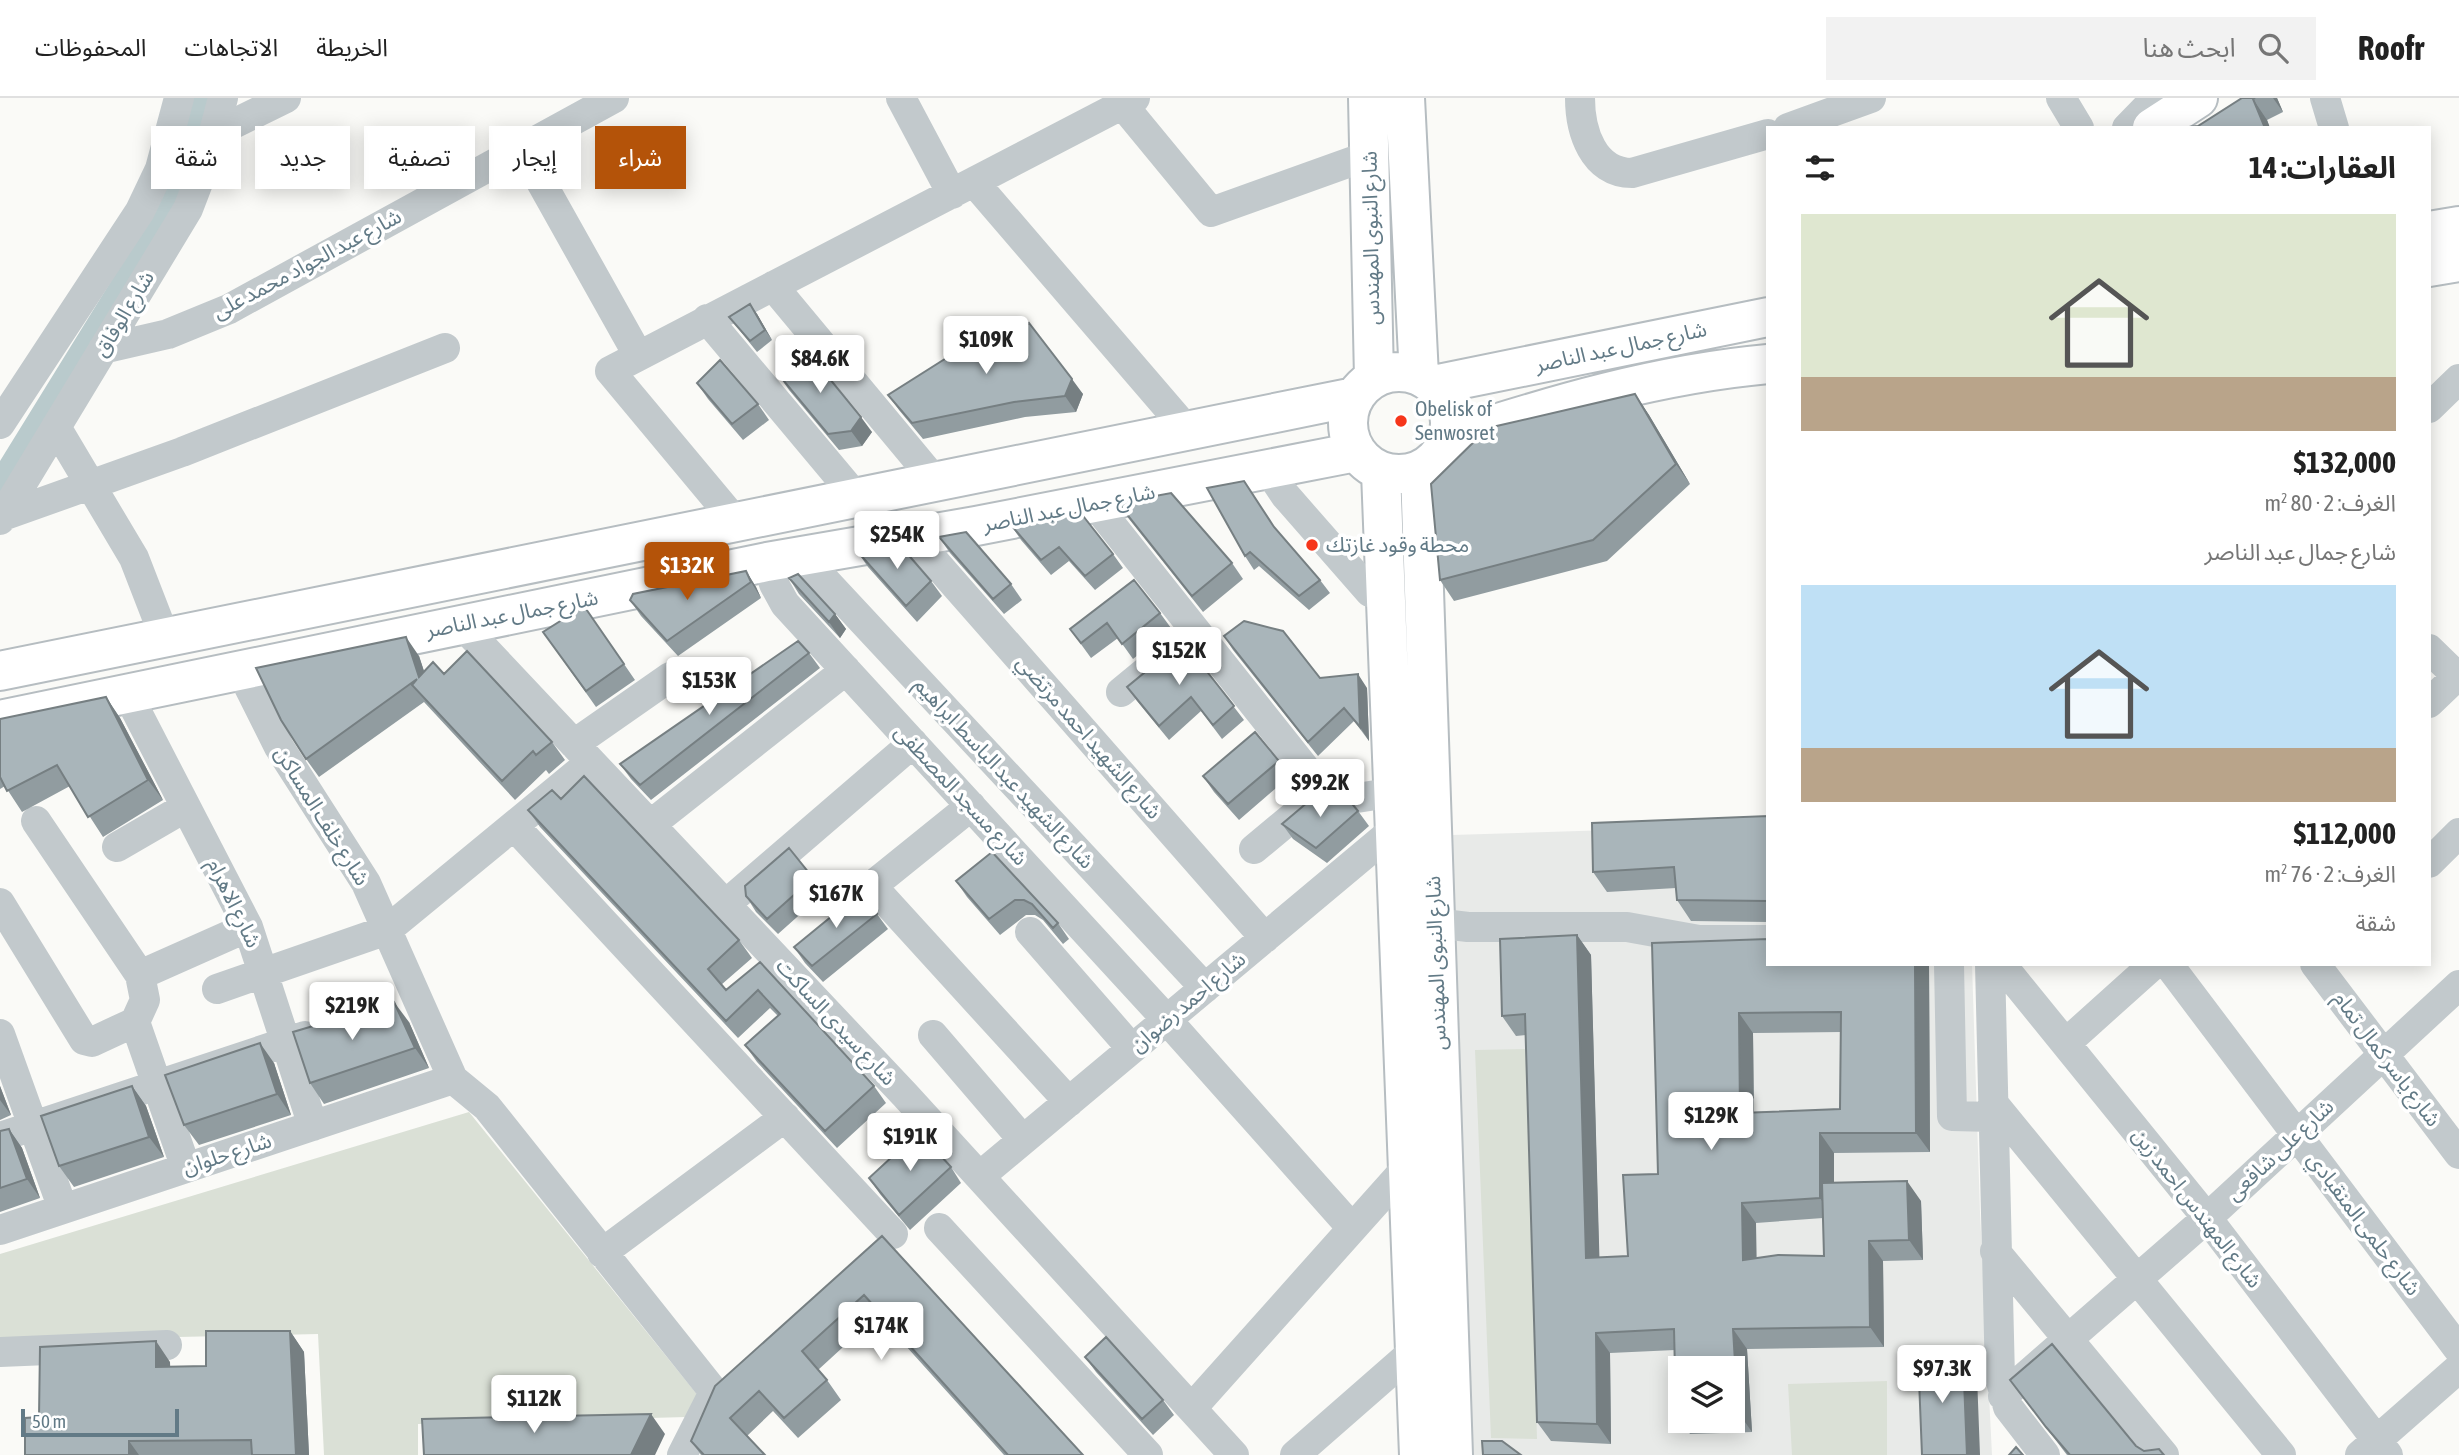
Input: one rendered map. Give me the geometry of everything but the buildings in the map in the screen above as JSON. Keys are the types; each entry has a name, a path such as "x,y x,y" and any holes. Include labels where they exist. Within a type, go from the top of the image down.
{"main road":[{"name":"شارع النبوى المهندس","path":"1364,388 1370,155 1368,98"},
{"name":"شارع النبوى المهندس","path":"1405,98 1426,380"},
{"path":"2155,126 2198,98"},
{"path":"2205,126 2236,105"},
{"path":"2431,231 2459,226"},
{"path":"2431,267 2459,262"},
{"name":"شارع جمال عبد الناصر","path":"1426,380 1643,343 1766,317"},
{"path":"1643,343 1637,364 1643,374 1652,381"},
{"name":"شارع جمال عبد الناصر","path":"1448,439 1547,407 1652,381 1749,366 1766,353"},
{"path":"0,671 1188,431 1364,388 1396,372 1426,380 1448,410 1448,439 1437,458 1419,471 1407,475 1369,462 1347,425 1364,388"},
{"name":"شارع النبوى المهندس","path":"1369,462 1388,591 1395,810 1418,922 1409,1166 1434,1405 1453,1455"},
{"name":"شارع جمال عبد الناصر","path":"0,720 461,624 1267,468 1369,462"},
{"name":"شارع النبوى المهندس","path":"1419,471 1418,922 1427,1357"},
{"name":"شارع النبوى المهندس","path":"1419,1455 1434,1405"}],"street":[{"name":"شارع الوفاق","path":"0,424 139,211 160,169 179,98"},
{"name":"شارع الوفاق","path":"217,126 223,98"},
{"path":"229,126 286,98"},
{"name":"شارع عبد الجواد محمد على","path":"562,126 614,98"},
{"path":"901,98 963,188 1188,431"},
{"path":"1580,98 1583,129 1588,141 1607,167 1618,173 1632,173 1766,135"},
{"path":"1791,126 1818,108 1871,98"},
{"path":"2061,98 2078,126"},
{"path":"2129,126 2156,98"},
{"path":"2325,98 2333,126"},
{"path":"736,522 610,371 1128,101 1211,212 1370,155"},
{"name":"شارع عبد الجواد محمد على","path":"103,349 168,334 229,309 489,166"},
{"name":"شارع الوفاق","path":"1,518 188,209 195,189"},
{"path":"545,189 639,355"},
{"path":"773,286 936,482"},
{"path":"707,319 857,498"},
{"path":"1,518 182,452 445,348"},
{"path":"2431,406 2459,379"},
{"path":"56,427 134,558 165,638"},
{"path":"1267,468 1285,495 1370,592 1388,591"},
{"path":"1094,503 1137,579 1195,631 1258,731 1323,792 1344,800 1395,810"},
{"name":"شارع الشهيد احمد مرتضي","path":"913,537 1265,938"},
{"name":"شارع مسجد المصطفى","path":"785,560 785,604 1167,1020 1352,1228"},
{"name":"شارع الشهيد عبد الباسط ابراهيم","path":"785,560 1205,988"},
{"name":"شارع سيدى الساكت","path":"461,624 726,904 789,953 980,1176 1234,1455"},
{"path":"1121,692 1195,631"},
{"path":"2431,651 2458,677 2431,701"},
{"name":"شارع خلف المساكن","path":"240,669 279,747 366,883 387,930 406,1005 453,1080"},
{"path":"650,825 846,670"},
{"path":"217,989 387,930 514,826 583,753 670,677"},
{"name":"شارع الاهرام","path":"127,693 248,927 265,972 313,1126"},
{"path":"726,904 913,743"},
{"path":"1254,849 1323,792"},
{"path":"830,920 971,806"},
{"path":"117,846 186,807"},
{"name":"شارع احمد رضوان","path":"980,1176 1265,938 1395,810"},
{"path":"0,903 84,1040 92,1042 135,1023 145,1000 140,975 36,821"},
{"path":"514,826 893,1234"},
{"path":"2431,861 2459,833"},
{"path":"872,886 1069,1102"},
{"path":"1418,922 1468,927 1627,927 1699,940 1766,940"},
{"path":"140,975 248,927"},
{"path":"1030,932 1132,1048"},
{"path":"1949,966 1952,1116 1993,1110"},
{"path":"1990,966 1995,1251 2003,1396 2015,1418 2045,1455"},
{"name":"شارع المهندس احمد زين","path":"2003,966 2207,1217 2375,1450"},
{"path":"2066,1043 2152,966"},
{"name":"شارع حلمى المنقبادي","path":"2170,966 2459,1350"},
{"name":"شارع ياسر كمال تمام","path":"2321,967 2383,1053 2457,1145"},
{"name":"شارع على شافعى","path":"2003,1396 2207,1217 2459,985"},
{"path":"135,1023 186,1168"},
{"path":"0,1137 326,1029"},
{"path":"0,1034 63,1209"},
{"path":"933,1035 1023,1140"},
{"path":"453,1080 487,1107 714,1392 682,1455"},
{"name":"شارع حلوان","path":"0,1230 453,1080"},
{"path":"1993,1110 2136,1278 2281,1455"},
{"path":"602,1253 785,1117"},
{"path":"1192,1408 1409,1166"},
{"path":"939,1228 1148,1455"},
{"path":"1995,1251 2164,1455"},
{"path":"0,1352 167,1345"},
{"path":"1295,1455 1427,1357"},
{"path":"2375,1450 2459,1368"}],"shaded area":[{"path":"1766,825 1766,966 1972,966 1992,1455 1470,1455 1452,835"},
{"path":"1526,1049 1537,1439 1491,1438 1475,1050"},
{"path":"469,1112 700,1398 687,1417 418,1424 418,1455 324,1455 318,1334 0,1341 0,1254"},
{"path":"1887,1381 1887,1455 1792,1455 1788,1384"}],"waterway":[{"path":"0,483 153,235 182,168 199,98"}],"place":[{"name":"Obelisk of Senwosret","path":"1401,421"},
{"name":"محطة وقود غازتك","path":"1312,545"}]}
